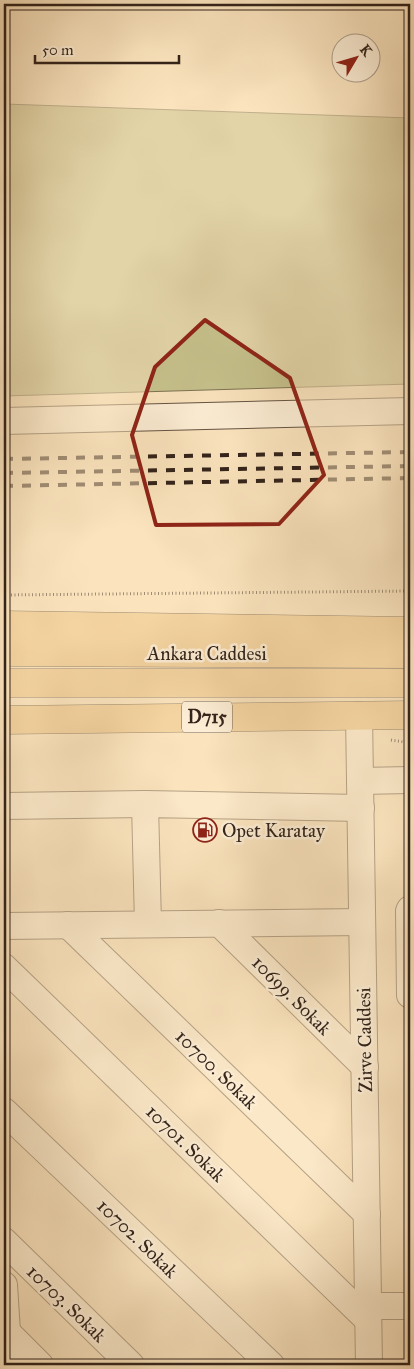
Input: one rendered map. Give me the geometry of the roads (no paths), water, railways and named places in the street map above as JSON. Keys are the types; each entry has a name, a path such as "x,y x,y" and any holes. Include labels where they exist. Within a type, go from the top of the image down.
{"highway":[{"path":"4,625 410,631"},
{"name":"Ankara Caddesi","path":"4,652 410,654"},
{"name":"Ankara Caddesi","path":"4,683 410,683"},
{"name":"D715","path":"4,720 410,715"}],"street":[{"path":"4,421 410,411"},
{"name":"Zirve Caddesi","path":"359,715 369,1365"},
{"path":"360,781 410,780"},
{"path":"145,804 148,924"},
{"path":"4,806 145,804 361,808"},
{"path":"410,909 410,995"},
{"path":"4,926 362,922"},
{"name":"10699. Sokak","path":"219,923 365,1066"},
{"name":"10700. Sokak","path":"68,925 367,1214"},
{"name":"10701. Sokak","path":"4,967 368,1313"},
{"name":"10702. Sokak","path":"4,1111 271,1365"},
{"name":"10703. Sokak","path":"4,1241 131,1365"},
{"path":"4,1285 6,1334 15,1365"},
{"path":"368,1313 410,1306"},
{"path":"6,1334 40,1365"}],"railway":[{"path":"4,459 410,452"},
{"path":"4,473 410,466"},
{"path":"4,486 410,478"}],"place":[{"name":"Opet Karatay","path":"205,830"}]}
